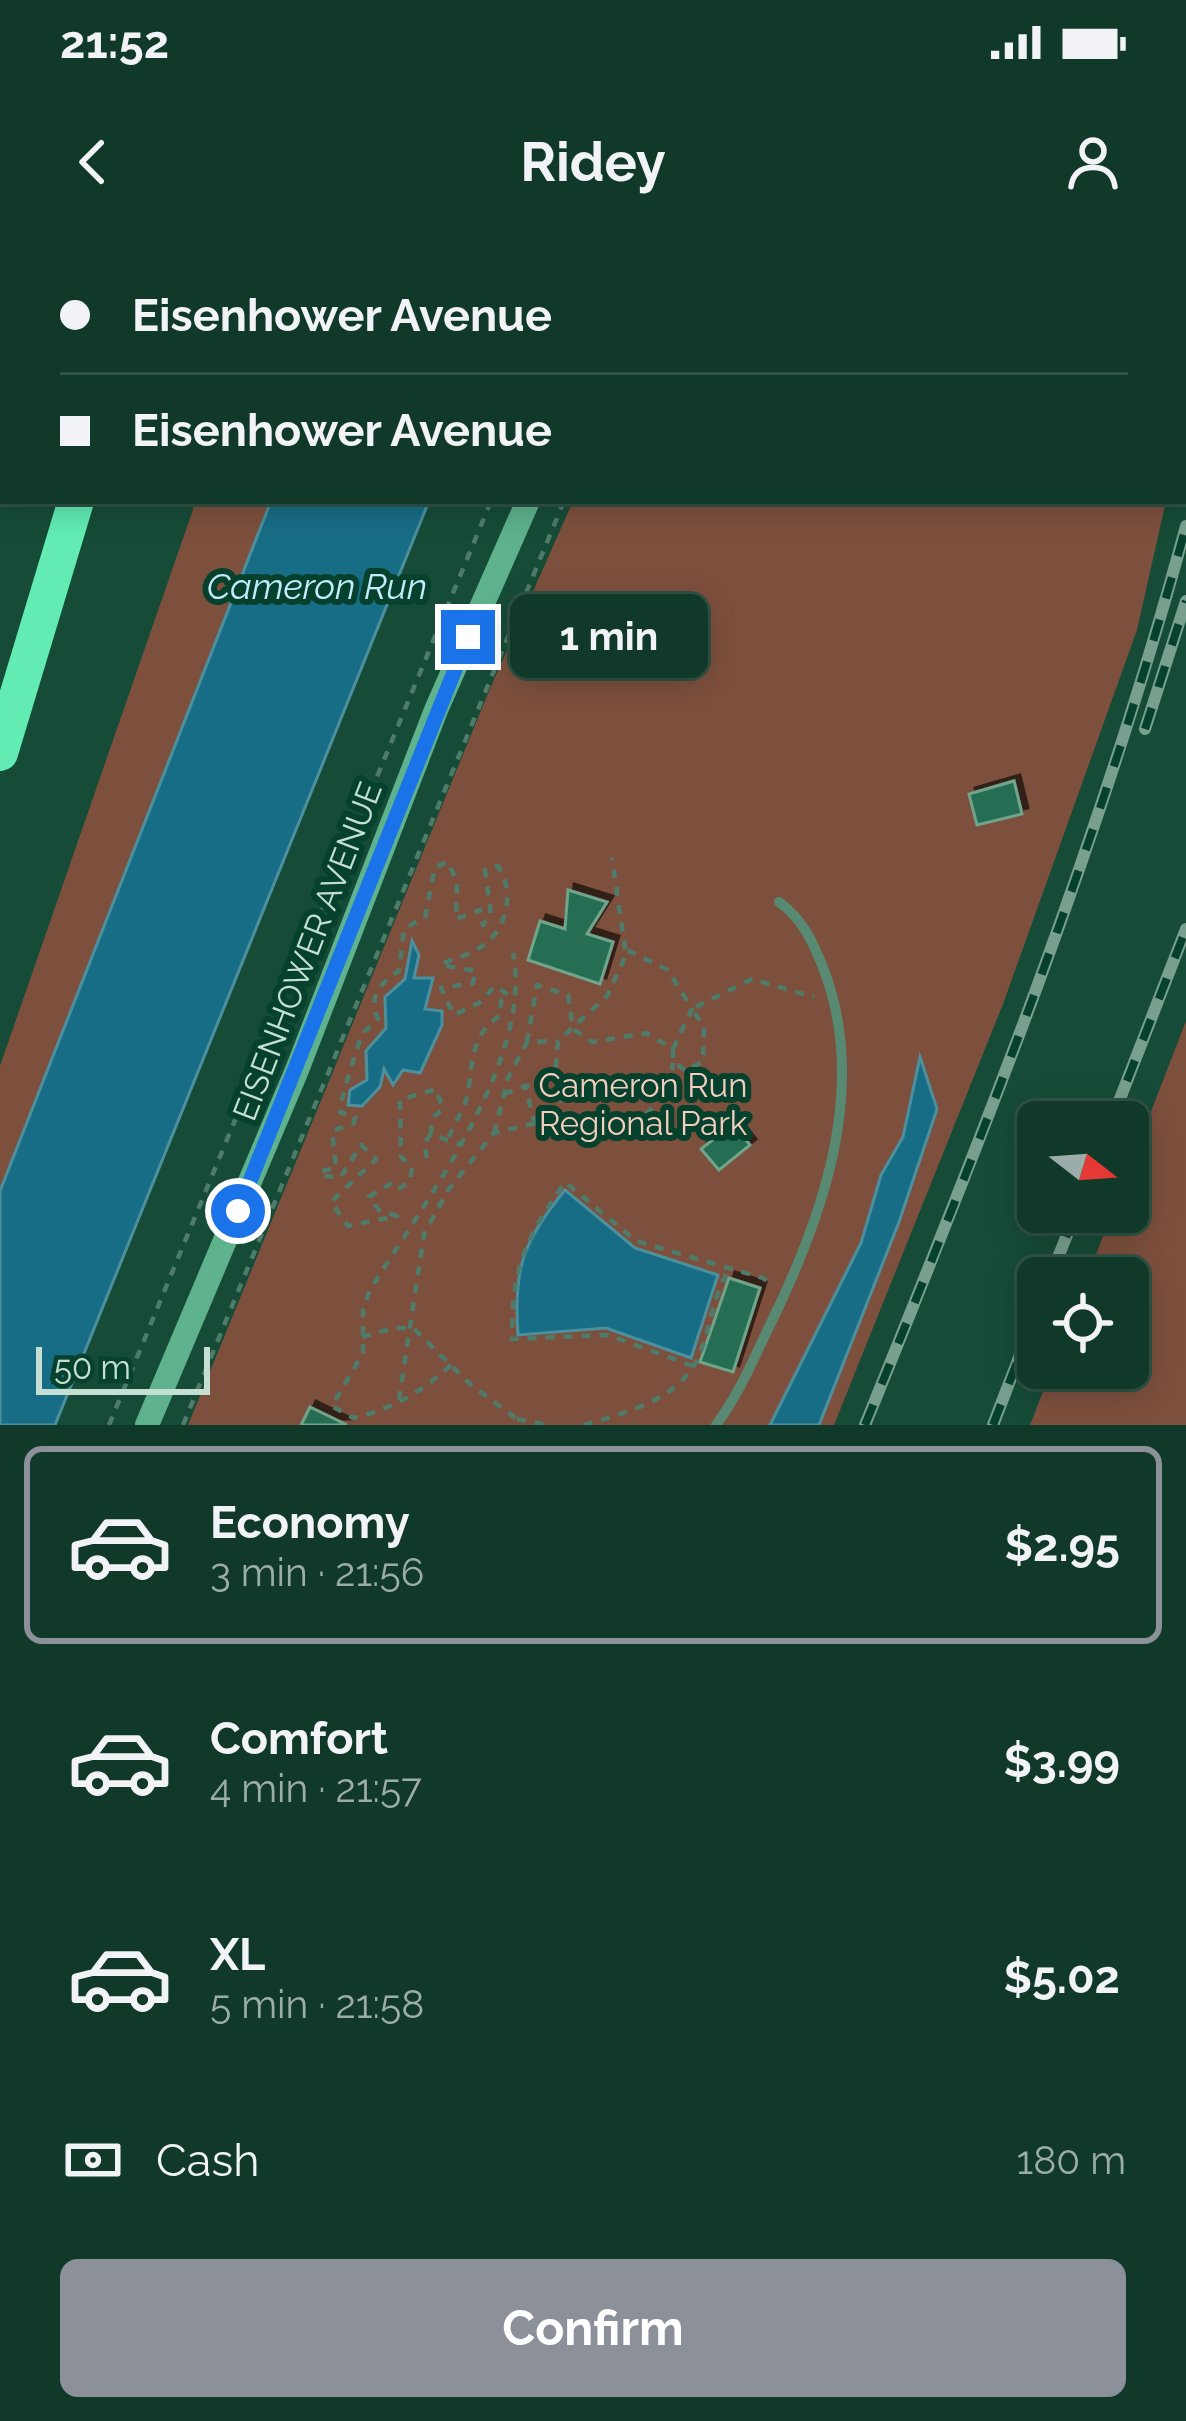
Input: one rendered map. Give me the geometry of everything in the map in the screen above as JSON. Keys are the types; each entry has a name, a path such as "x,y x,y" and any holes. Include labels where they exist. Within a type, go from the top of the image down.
{"highway":[{"path":"0,753 75,504"}],"main road":[{"name":"EISENHOWER AVENUE","path":"148,1425 297,1070 436,710 527,504"}],"lane":[{"path":"716,1425 784,1297 814,1219 838,1129 844,1074 832,1000 814,944 794,913 779,902"}],"path":[{"path":"109,1425 489,504"},
{"path":"183,1425 563,504"},
{"path":"527,1042 558,1041 608,996 625,949 612,858"},
{"path":"427,1158 424,1142 431,1134 432,1118 443,1109 436,1089 400,1100 400,1157 412,1167 410,1180 400,1188 393,1182 369,1197 379,1210 397,1216 348,1226 331,1202 376,1159 361,1145 340,1178 321,1175 321,1171 336,1168 332,1131 353,1123 355,1117 340,1112 339,1094 352,1077 364,1031 378,1019 373,1009 378,987 399,970 404,929 425,917 435,867 448,862 457,882 456,919 480,910 483,925 491,914 485,870 498,866 508,882 507,914 477,950 441,965 476,971 473,983 441,988 454,1015 479,1003 495,986 509,995 501,1001 500,1016 484,1027 467,1072 468,1092 449,1137"},
{"path":"625,949 668,970 704,1027 703,1061 686,1071 674,1060"},
{"path":"451,1365 420,1394 353,1418 332,1406 363,1353 370,1290 479,1116 518,1006 513,953"},
{"path":"494,1133 566,1116 628,1132 669,1091 673,1049 692,1010 752,979 832,1000"},
{"path":"399,1400 424,1234 448,1190 494,1133 504,1094 527,1042 537,985 568,995 573,1029 592,1042 646,1033 673,1049"},
{"path":"558,1041 557,1083 566,1116"},
{"path":"504,1094 557,1083"},
{"path":"525,1086 535,1125"},
{"path":"431,1134 461,1145"},
{"path":"692,1366 608,1335 512,1340 512,1283 526,1237 565,1183 636,1240 764,1278 784,1297"},
{"path":"584,1425 640,1408 692,1366 731,1267"},
{"path":"362,1337 413,1328 515,1422 547,1425"}],"green space":[{"path":"195,504 270,504 0,1191 0,1066"},
{"name":"Cameron Run Regional Park","path":"572,504 1165,504 1137,630 1003,1004 834,1425 188,1425 489,691"},
{"path":"1186,1021 1186,1425 1030,1425 1044,1389 1149,1389 1149,1257 1095,1257 1104,1233 1149,1233 1149,1117"}],"water":[{"name":"Cameron Run","path":"270,504 428,504 55,1425 0,1425 0,1191"},
{"path":"412,941 419,955 414,978 433,978 425,1009 442,1011 442,1025 420,1073 403,1070 393,1085 384,1069 380,1087 362,1106 348,1105 350,1090 367,1080 366,1051 386,1028 385,997 405,979"},
{"path":"920,1057 937,1109 899,1222 819,1425 770,1425 861,1243 881,1175 903,1137"},
{"path":"565,1190 635,1248 718,1275 691,1358 606,1328 518,1335 517,1292 524,1257 539,1225"}],"building":[{"path":"1014,781 1022,814 977,825 969,794"},
{"path":"568,890 607,902 587,934 613,942 600,984 528,960 540,921 565,929"},
{"path":"733,1124 750,1145 719,1170 701,1149"},
{"path":"729,1278 760,1288 733,1372 700,1362"},
{"path":"310,1407 347,1425 301,1425"}],"railway":[{"path":"865,1425 1080,868 1186,526"},
{"path":"1145,729 1186,601"},
{"path":"1119,1101 1186,929"},
{"path":"1058,1257 1068,1233"},
{"path":"993,1425 1017,1363"}],"route":[{"path":"238,1211 468,637"}]}
